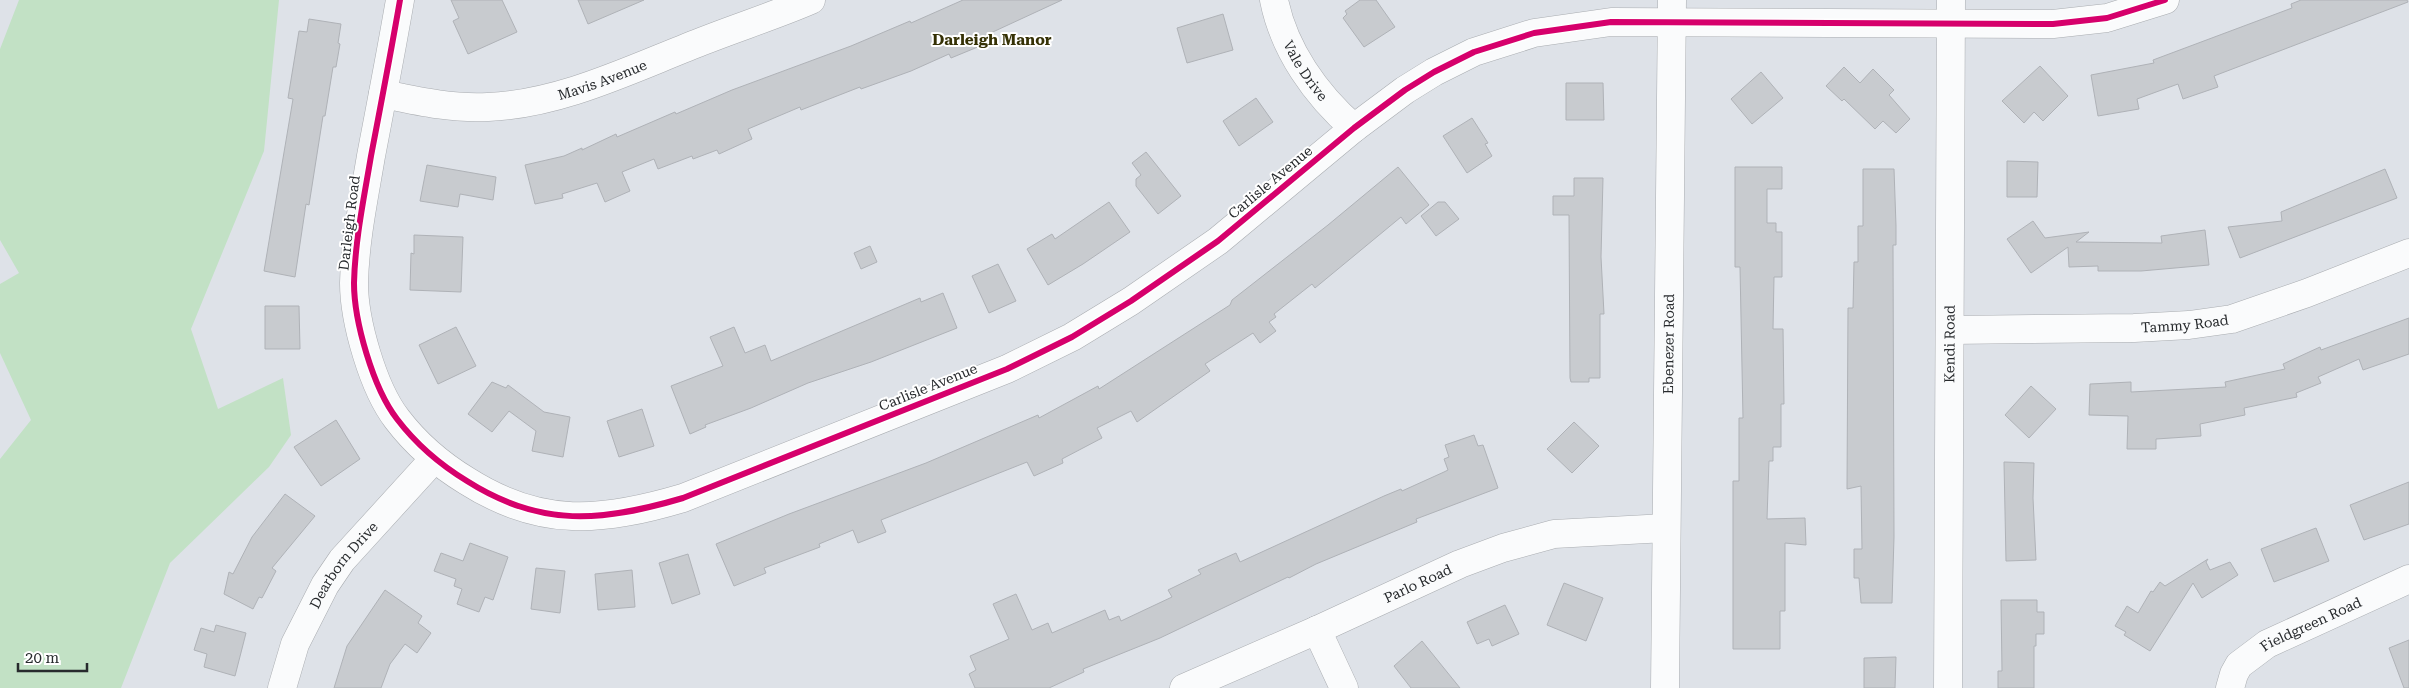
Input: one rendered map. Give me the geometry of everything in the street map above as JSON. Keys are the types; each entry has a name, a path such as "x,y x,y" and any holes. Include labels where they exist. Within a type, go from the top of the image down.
{"street":[{"name":"Darleigh Road","path":"400,0 361,213 354,284 357,312 365,349 378,384 396,418 434,459"},
{"name":"Mavis Avenue","path":"383,94 427,104 464,107 494,107 532,101 598,82 811,0"},
{"name":"Vale Drive","path":"1274,0 1280,24 1298,61 1311,82 1336,113 1354,128"},
{"name":"Carlisle Avenue","path":"434,459 488,494 510,505 539,512 581,518 614,515 643,510 684,498 1007,369 1072,337 1131,301 1218,241 1354,128 1405,90 1434,72 1474,52 1534,33 1672,11 1951,12 2023,25 2086,22 2107,18 2166,0"},
{"name":"Ebenezer Road","path":"1665,688 1672,11"},
{"name":"Kendi Road","path":"1948,688 1951,12"},
{"name":"Tammy Road","path":"1950,330 2188,326 2232,319 2307,293 2409,253"},
{"name":"Dearborn Drive","path":"282,688 295,644 325,585 342,560 434,459"},
{"name":"Parlo Road","path":"1184,688 1317,630 1460,564 1503,548 1554,534 1666,528"},
{"name":"Fieldgreen Road","path":"2230,688 2239,665 2266,644 2409,579"},
{"path":"1317,630 1344,688"}],"green space":[{"path":"19,0 279,0 264,151 191,329 218,409 283,378 291,435 269,467 170,563 121,688 0,688 0,459 31,420 0,353 0,284 19,273 0,240 0,49"}],"building":[{"path":"451,0 502,0 517,32 468,54 453,21 459,18"},
{"path":"578,0 644,0 588,24"},
{"path":"963,0 1062,0 982,37 985,44 951,58 949,54 911,71 861,89 860,87 801,110 800,107 748,129 752,139 719,154 717,150 693,159 692,156 658,169 654,159 622,172 630,191 605,202 597,183 562,194 563,198 535,204 525,165 564,156 582,148 582,150 616,134 617,137 675,112 676,114 732,90 851,46 910,21 911,23"},
{"path":"1360,0 1376,0 1395,27 1364,47 1343,18 1347,14 1345,11"},
{"path":"2301,0 2407,0 2408,2 2214,76 2218,87 2183,99 2178,84 2137,99 2139,109 2098,116 2091,75 2154,63 2153,60 2292,8 2291,4"},
{"path":"1223,14 1233,50 1187,63 1177,28"},
{"path":"309,19 341,24 338,43 340,44 336,67 333,67 325,116 323,116 309,205 306,204 295,277 264,271 293,99 288,98 299,31 307,32"},
{"path":"2040,66 2068,96 2043,121 2034,112 2024,123 2002,101"},
{"path":"1844,67 1860,83 1873,69 1894,90 1889,95 1910,119 1896,133 1883,121 1875,129 1844,99 1842,101 1826,86"},
{"path":"1761,72 1783,98 1752,124 1731,99"},
{"path":"1566,83 1603,83 1604,120 1566,120"},
{"path":"1256,98 1273,122 1239,146 1223,121"},
{"path":"1472,118 1488,143 1485,144 1492,156 1467,173 1443,136"},
{"path":"1146,152 1181,196 1158,214 1136,186 1136,179 1141,175 1132,163"},
{"path":"2007,161 2038,162 2037,197 2007,197"},
{"path":"427,165 496,177 493,200 460,194 458,207 420,201"},
{"path":"1398,167 1429,205 1406,224 1401,217 1315,288 1312,284 1274,314 1276,317 1269,322 1276,331 1260,343 1253,333 1205,364 1210,371 1137,422 1131,411 1097,428 1102,438 1062,459 1063,463 1034,476 1027,462 881,520 886,532 858,543 853,530 819,544 820,547 764,568 766,573 734,586 716,544 789,514 926,463 1038,415 1039,418 1098,386 1099,389 1230,305 1232,300"},
{"path":"1735,167 1782,167 1782,189 1767,189 1767,223 1776,223 1776,232 1782,232 1782,277 1774,277 1773,329 1783,329 1784,404 1781,404 1781,447 1773,447 1773,461 1769,461 1767,519 1805,518 1806,545 1785,543 1785,611 1780,611 1780,649 1733,649 1733,481 1739,481 1739,418 1743,418 1740,267 1735,267"},
{"path":"1863,169 1894,169 1896,245 1893,245 1894,537 1892,603 1861,603 1859,578 1854,578 1854,549 1862,549 1861,486 1847,489 1848,308 1853,308 1854,262 1858,262 1858,226 1863,226"},
{"path":"2385,169 2397,198 2240,258 2228,227 2282,221 2281,212"},
{"path":"1574,178 1603,178 1601,257 1604,314 1600,314 1600,378 1589,378 1589,382 1571,382 1570,378 1569,215 1553,215 1553,196 1574,196"},
{"path":"1109,202 1130,232 1048,285 1027,249 1052,234 1055,239"},
{"path":"1438,202 1445,202 1459,219 1436,236 1421,216"},
{"path":"2033,221 2045,238 2089,232 2076,242 2162,243 2161,236 2205,230 2209,265 2141,271 2098,271 2098,266 2069,267 2068,247 2031,273 2007,239"},
{"path":"414,235 463,237 461,292 410,290 411,253 414,254"},
{"path":"870,246 877,262 861,269 854,253"},
{"path":"998,264 1016,301 989,313 972,276"},
{"path":"943,293 957,328 871,362 808,383 751,408 705,425 706,427 690,434 671,386 723,366 710,337 734,327 745,353 765,345 771,361 920,298 921,302"},
{"path":"265,306 299,306 300,349 265,349"},
{"path":"2409,318 2409,354 2363,370 2359,359 2318,377 2321,383 2296,393 2297,397 2244,408 2245,415 2200,424 2201,436 2156,439 2156,449 2127,449 2128,416 2089,415 2090,384 2131,382 2131,392 2226,387 2225,382 2285,369 2283,364 2320,347 2321,350"},
{"path":"456,327 476,366 438,384 419,345"},
{"path":"492,382 506,388 508,385 544,412 570,417 563,457 532,451 536,431 509,411 492,432 468,414"},
{"path":"2031,386 2056,409 2029,438 2005,415"},
{"path":"642,409 654,446 619,457 607,421"},
{"path":"336,420 360,459 321,486 294,447"},
{"path":"1574,422 1599,446 1572,473 1547,449"},
{"path":"1474,435 1478,446 1483,445 1498,488 1416,519 1417,522 1316,564 1160,638 1083,669 1084,672 1049,688 975,688 969,674 976,670 970,656 1009,639 993,604 1016,594 1032,630 1048,623 1052,633 1105,610 1109,620 1119,616 1121,621 1172,597 1168,590 1201,574 1198,570 1236,553 1240,562 1384,496 1401,489 1402,491 1448,470 1444,459 1449,457 1445,445"},
{"path":"2004,462 2034,463 2033,498 2036,560 2006,561"},
{"path":"2409,482 2409,524 2364,540 2350,505"},
{"path":"285,494 315,516 272,568 276,571 262,598 259,597 253,609 224,594 229,572 233,574 252,537"},
{"path":"2316,528 2329,561 2274,582 2261,549"},
{"path":"470,543 508,557 493,600 485,597 479,612 457,604 462,589 454,586 456,579 434,571 441,553 463,561"},
{"path":"688,554 700,594 672,604 659,563"},
{"path":"2208,559 2206,562 2210,570 2230,562 2238,575 2202,598 2193,583 2150,651 2124,635 2126,632 2115,626 2127,606 2138,613 2151,591 2153,592 2160,582 2165,586"},
{"path":"536,568 565,571 560,613 531,609"},
{"path":"632,570 635,607 598,610 595,574"},
{"path":"1564,583 1603,598 1586,641 1547,625"},
{"path":"385,590 422,616 418,623 431,633 417,653 405,644 390,664 381,688 334,688 347,646"},
{"path":"2001,600 2037,600 2037,612 2044,612 2044,634 2036,634 2036,646 2034,646 2034,688 1998,688 1998,671 2002,671"},
{"path":"1505,605 1519,634 1492,646 1489,639 1477,644 1467,622"},
{"path":"216,625 246,633 235,676 204,667 207,654 194,650 201,628 214,632"},
{"path":"2409,640 2409,688 2404,688 2389,648"},
{"path":"1422,641 1460,688 1411,688 1394,666"},
{"path":"1896,657 1895,688 1864,688 1864,658"}],"cycle path":[{"path":"400,0 371,156 356,251 355,298 357,316 366,354 388,406 412,437 438,461 467,481 494,496 521,507 572,516 599,516 625,512 683,498 1007,369 1072,337 1131,301 1218,241 1354,128 1405,90 1434,72 1474,52 1534,33 1611,22 2053,24 2107,18 2165,0"}],"district":[{"name":"Darleigh Manor","path":"992,40"}]}
